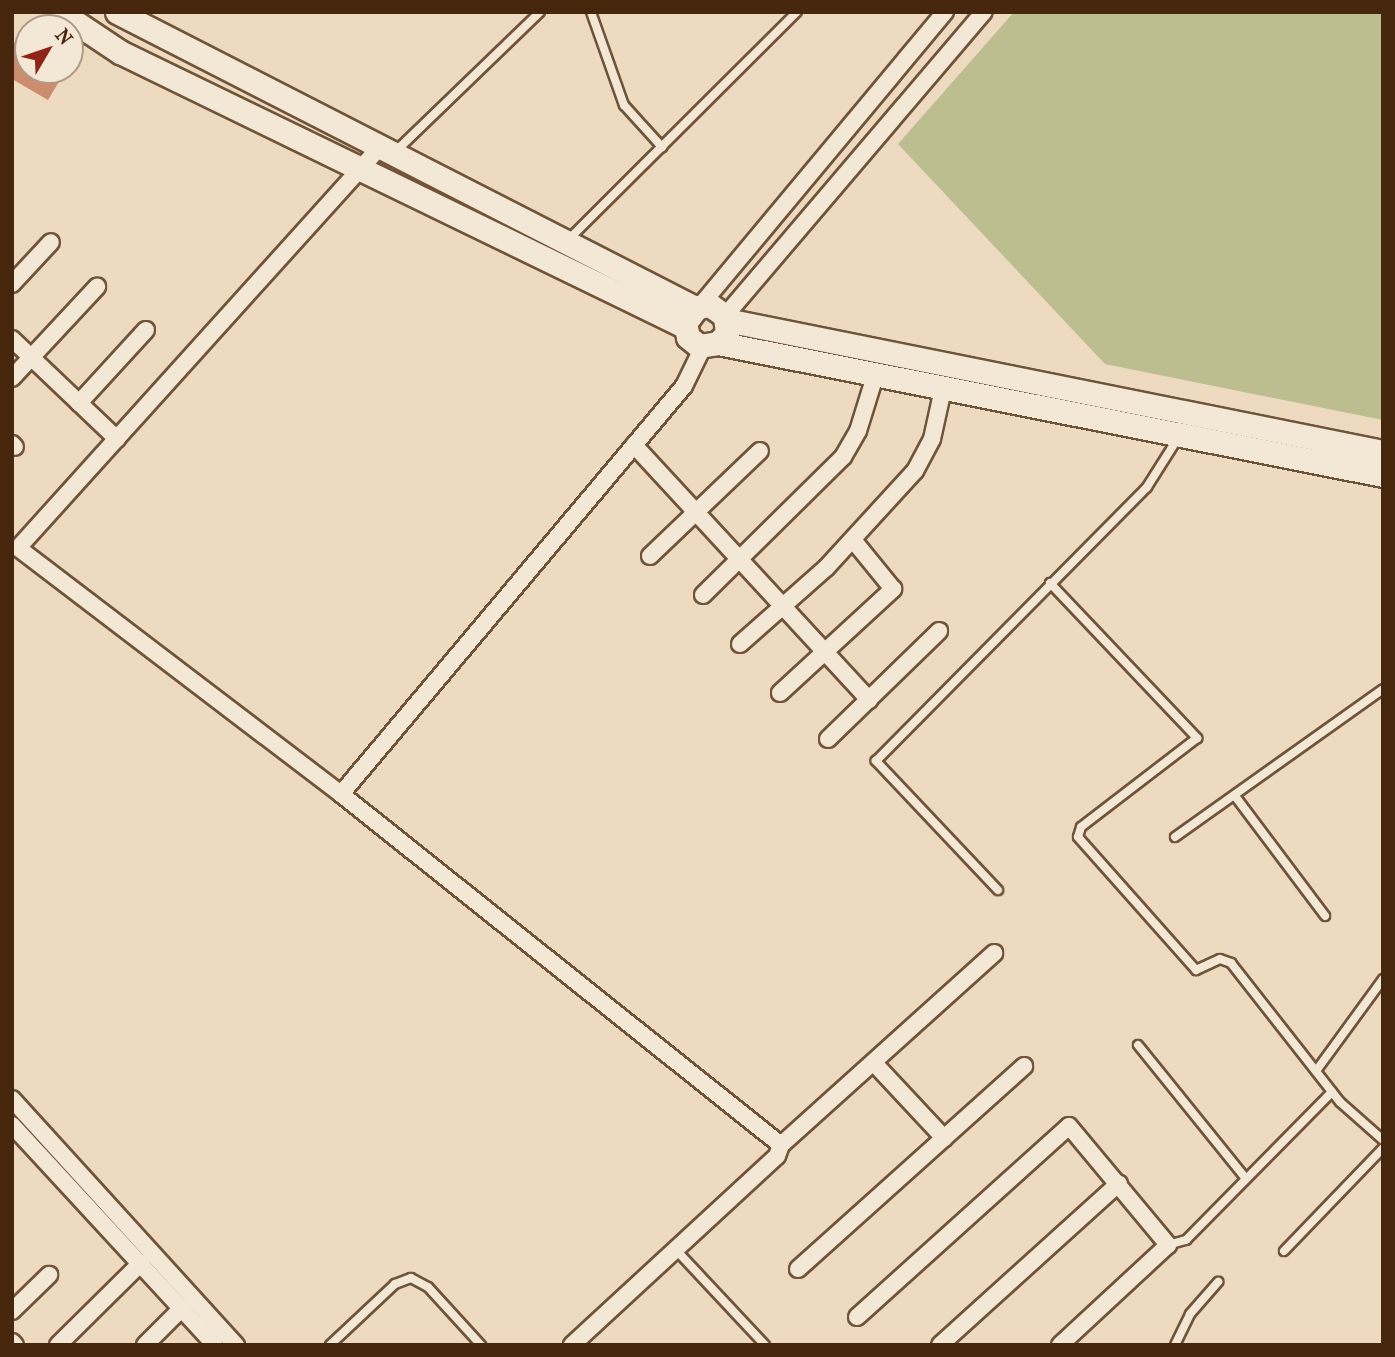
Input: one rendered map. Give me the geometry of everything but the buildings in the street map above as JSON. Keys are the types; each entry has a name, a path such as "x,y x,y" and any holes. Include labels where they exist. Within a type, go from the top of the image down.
{"main road":[{"path":"60,12 120,52 361,169 694,314"},
{"path":"117,12 386,150 694,314"},
{"path":"694,314 710,305 726,318 1383,452"},
{"path":"694,314 693,342 1383,475"},
{"path":"710,345 726,332 726,318"}],"street":[{"path":"694,314 945,12"},
{"path":"726,318 984,12"},
{"path":"386,150 361,169 14,549 341,794 781,1145"},
{"path":"12,284 51,242"},
{"path":"12,378 97,287"},
{"path":"79,403 146,330"},
{"path":"12,339 117,439"},
{"path":"341,794 684,386 710,345"},
{"path":"703,596 852,445 875,376"},
{"path":"740,643 853,540 925,456 943,389"},
{"path":"634,445 869,700"},
{"path":"650,556 761,451"},
{"path":"780,693 893,589 853,540"},
{"path":"828,739 939,631"},
{"path":"581,1342 781,1145 994,953"},
{"path":"874,1063 944,1138"},
{"path":"798,1269 1024,1066"},
{"path":"12,1099 236,1345"},
{"path":"12,1125 182,1308 209,1343"},
{"path":"857,1317 1061,1127 1075,1129 1168,1245 1060,1345"},
{"path":"940,1345 1119,1183"},
{"path":"58,1345 141,1263"},
{"path":"12,1311 49,1275"},
{"path":"145,1345 182,1308"}],"lane":[{"path":"386,150 540,12"},
{"path":"592,12 624,104 662,147"},
{"path":"564,245 797,12"},
{"path":"998,890 876,761 1147,487 1179,435"},
{"path":"1051,583 1197,738 1081,827 1078,837 1196,970 1220,959 1231,963 1332,1092 1383,1140"},
{"path":"1175,836 1383,689"},
{"path":"1235,796 1325,916"},
{"path":"1316,1071 1383,979"},
{"path":"1138,1045 1246,1179"},
{"path":"1168,1245 1186,1240 1332,1092"},
{"path":"1284,1251 1383,1148"},
{"path":"676,1250 765,1345"},
{"path":"330,1345 395,1284 411,1278 428,1287 481,1345"},
{"path":"1175,1345 1190,1314 1218,1282"}],"green space":[{"path":"1014,12 1383,12 1383,420 1105,364 898,144"}]}
